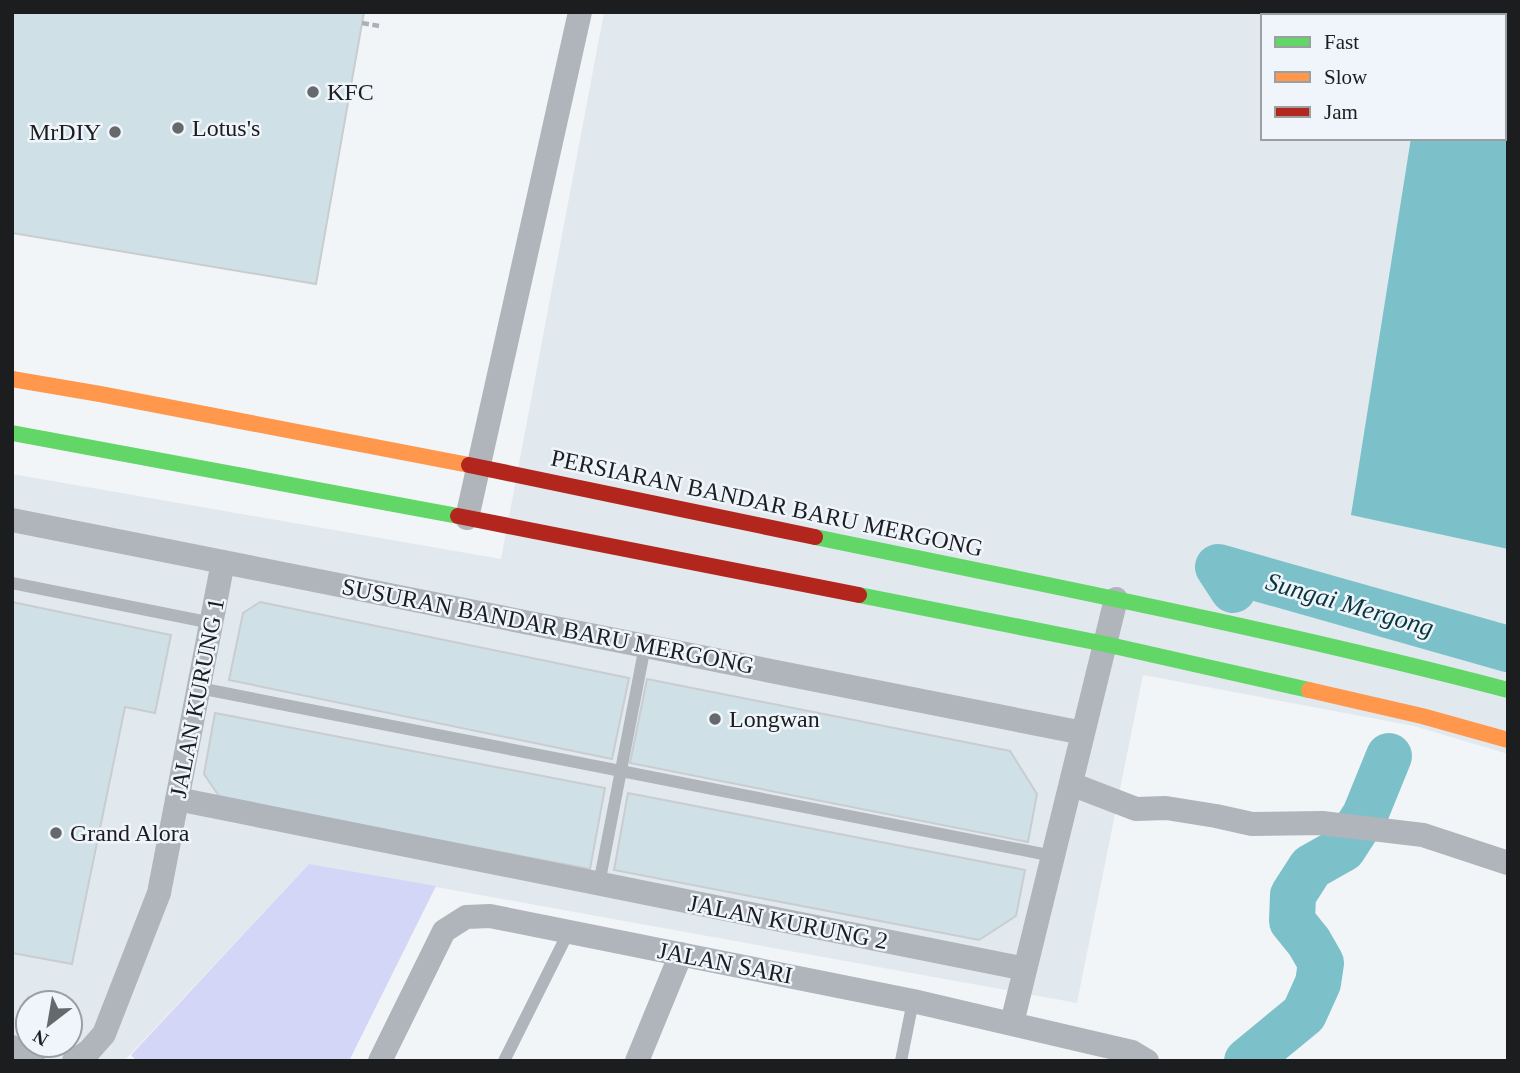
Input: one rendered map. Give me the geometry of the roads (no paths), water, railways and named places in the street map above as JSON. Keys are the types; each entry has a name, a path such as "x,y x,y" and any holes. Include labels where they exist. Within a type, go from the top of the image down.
{"street":[{"path":"467,518 580,12"},
{"name":"PERSIARAN BANDAR BARU MERGONG","path":"12,379 479,467 1116,599 1422,667 1508,690"},
{"path":"12,433 467,518 1105,644 1422,716 1508,740"},
{"name":"SUSURAN BANDAR BARU MERGONG","path":"12,520 1083,733"},
{"name":"JALAN KURUNG 1","path":"74,1061 89,1051 104,1034 159,893 223,562"},
{"path":"1012,1023 1116,599"},
{"path":"1070,784 1136,809 1166,808 1252,824 1322,823 1377,828 1423,835 1508,863"},
{"name":"JALAN KURUNG 2","path":"177,799 1025,969"},
{"name":"JALAN SARI","path":"380,1061 444,931 466,917 490,916 913,1001 1132,1052 1147,1061"},
{"path":"642,1060 681,954"},
{"path":"12,1047 33,1061"}],"lane":[{"path":"12,583 212,623"},
{"path":"598,884 645,646"},
{"path":"199,688 1053,856"},
{"path":"504,1061 569,932"},
{"path":"901,1061 913,1001"}],"waterway":[{"name":"Sungai Mergong","path":"1233,590 1218,567 1508,649"},
{"name":"Sungai Mergong","path":"1247,1061 1304,1014 1318,983 1321,963 1292,921 1293,895 1311,867 1343,849 1365,815 1389,756"}],"place":[{"name":"KFC","path":"313,92"},
{"name":"Lotus's","path":"178,128"},
{"name":"MrDIY","path":"115,132"},
{"name":"Longwan","path":"715,719"},
{"name":"Grand Alora","path":"56,833"}]}
